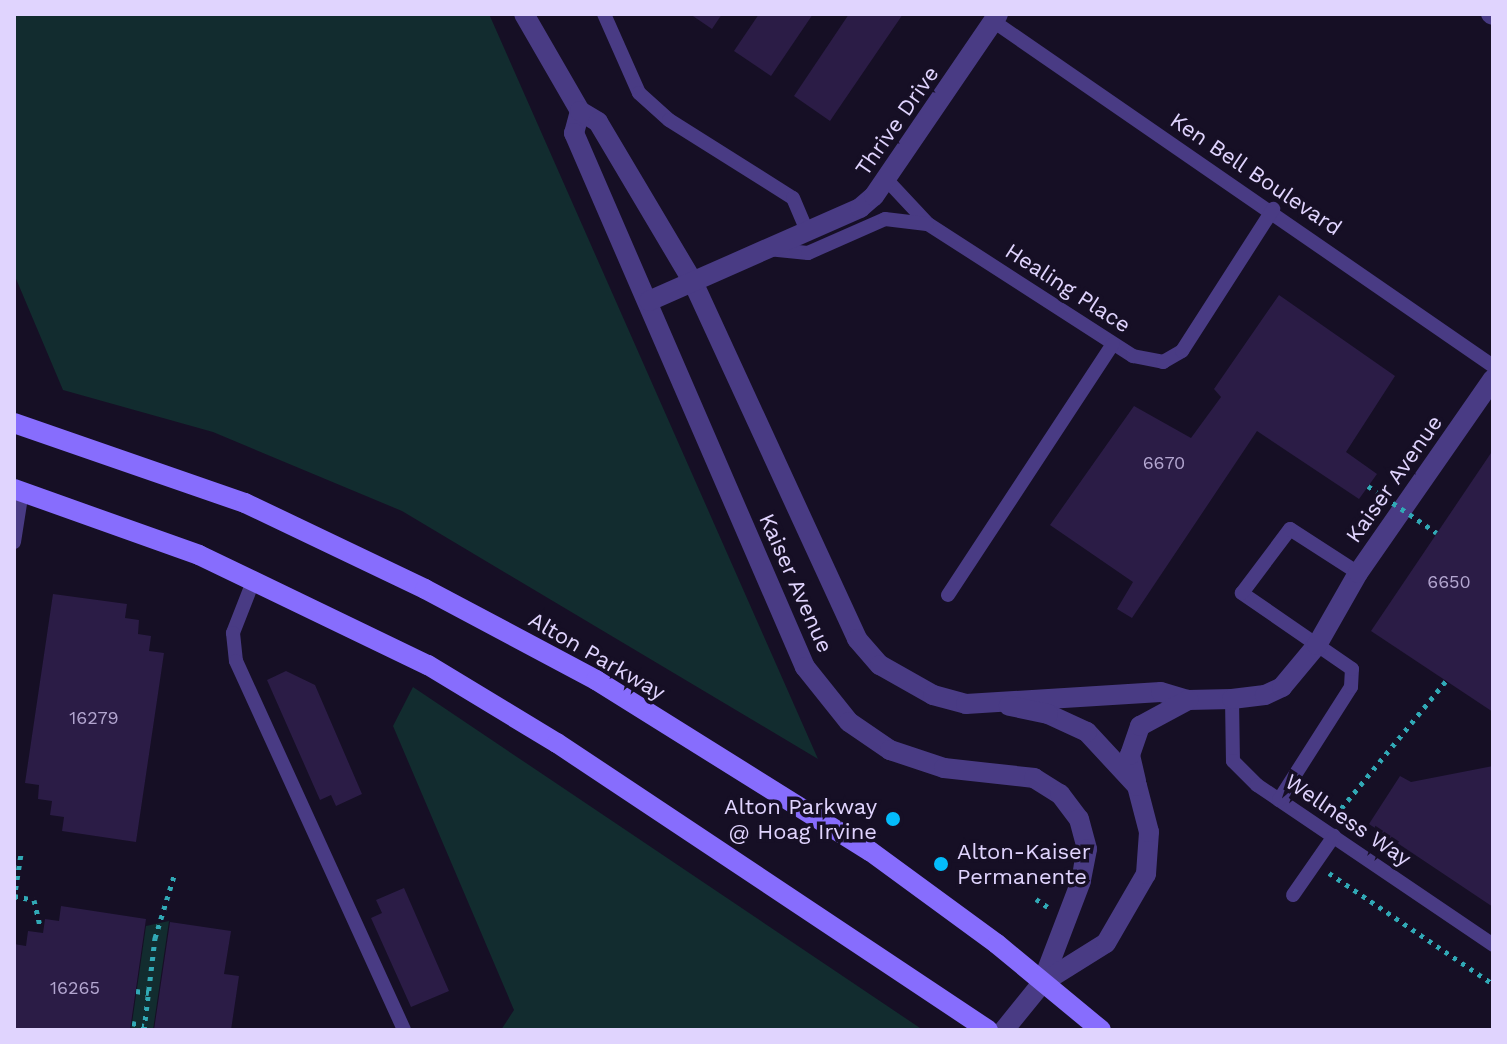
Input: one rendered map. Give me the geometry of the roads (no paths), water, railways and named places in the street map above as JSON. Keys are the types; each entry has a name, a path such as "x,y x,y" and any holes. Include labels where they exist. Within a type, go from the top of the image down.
{"main road":[{"name":"Alton Parkway","path":"14,423 245,503 425,589 596,680 870,851 1101,1030"},
{"path":"18,490 114,521 254,579 461,684 988,1030"}],"street":[{"name":"Kaiser Avenue","path":"524,14 580,111 598,122 693,282 857,639 880,665 933,695 966,704 1161,692 1188,700 1232,699 1265,695 1282,687 1317,645 1358,573 1493,379"},
{"name":"Thrive Drive","path":"649,301 860,208 885,178 996,18"},
{"name":"Kaiser Avenue","path":"580,111 574,133 805,667 849,722 913,761 1034,778 1060,794 1079,819 1087,849 1081,881 1042,983"},
{"name":"Kaiser Avenue","path":"1042,983 1106,943 1132,906 1146,874 1149,832 1130,755 1140,726 1188,700"},
{"name":"Kaiser Avenue","path":"997,703 1048,714 1087,732 1137,786"},
{"path":"1004,1030 1042,983"}],"lane":[{"path":"604,14 639,93 669,120 793,198 807,231"},
{"name":"Ken Bell Boulevard","path":"996,18 1273,209 1493,366"},
{"name":"Healing Place","path":"885,178 928,224 1133,356 1163,362 1182,351 1273,209"},
{"name":"Thrive Drive","path":"768,249 808,253 885,219 928,224"},
{"path":"948,595 1113,344"},
{"path":"14,542 18,490"},
{"path":"1279,800 1351,687 1352,669 1242,593 1290,529 1358,573"},
{"path":"254,579 233,633 236,661 404,1030"},
{"name":"Wellness Way","path":"1232,699 1233,761 1279,800 1493,945"},
{"path":"1293,895 1329,833"}],"place":[{"name":"Alton Parkway @ Hoag Irvine","path":"893,819"},
{"name":"Alton-Kaiser Permanente","path":"941,864"}]}
